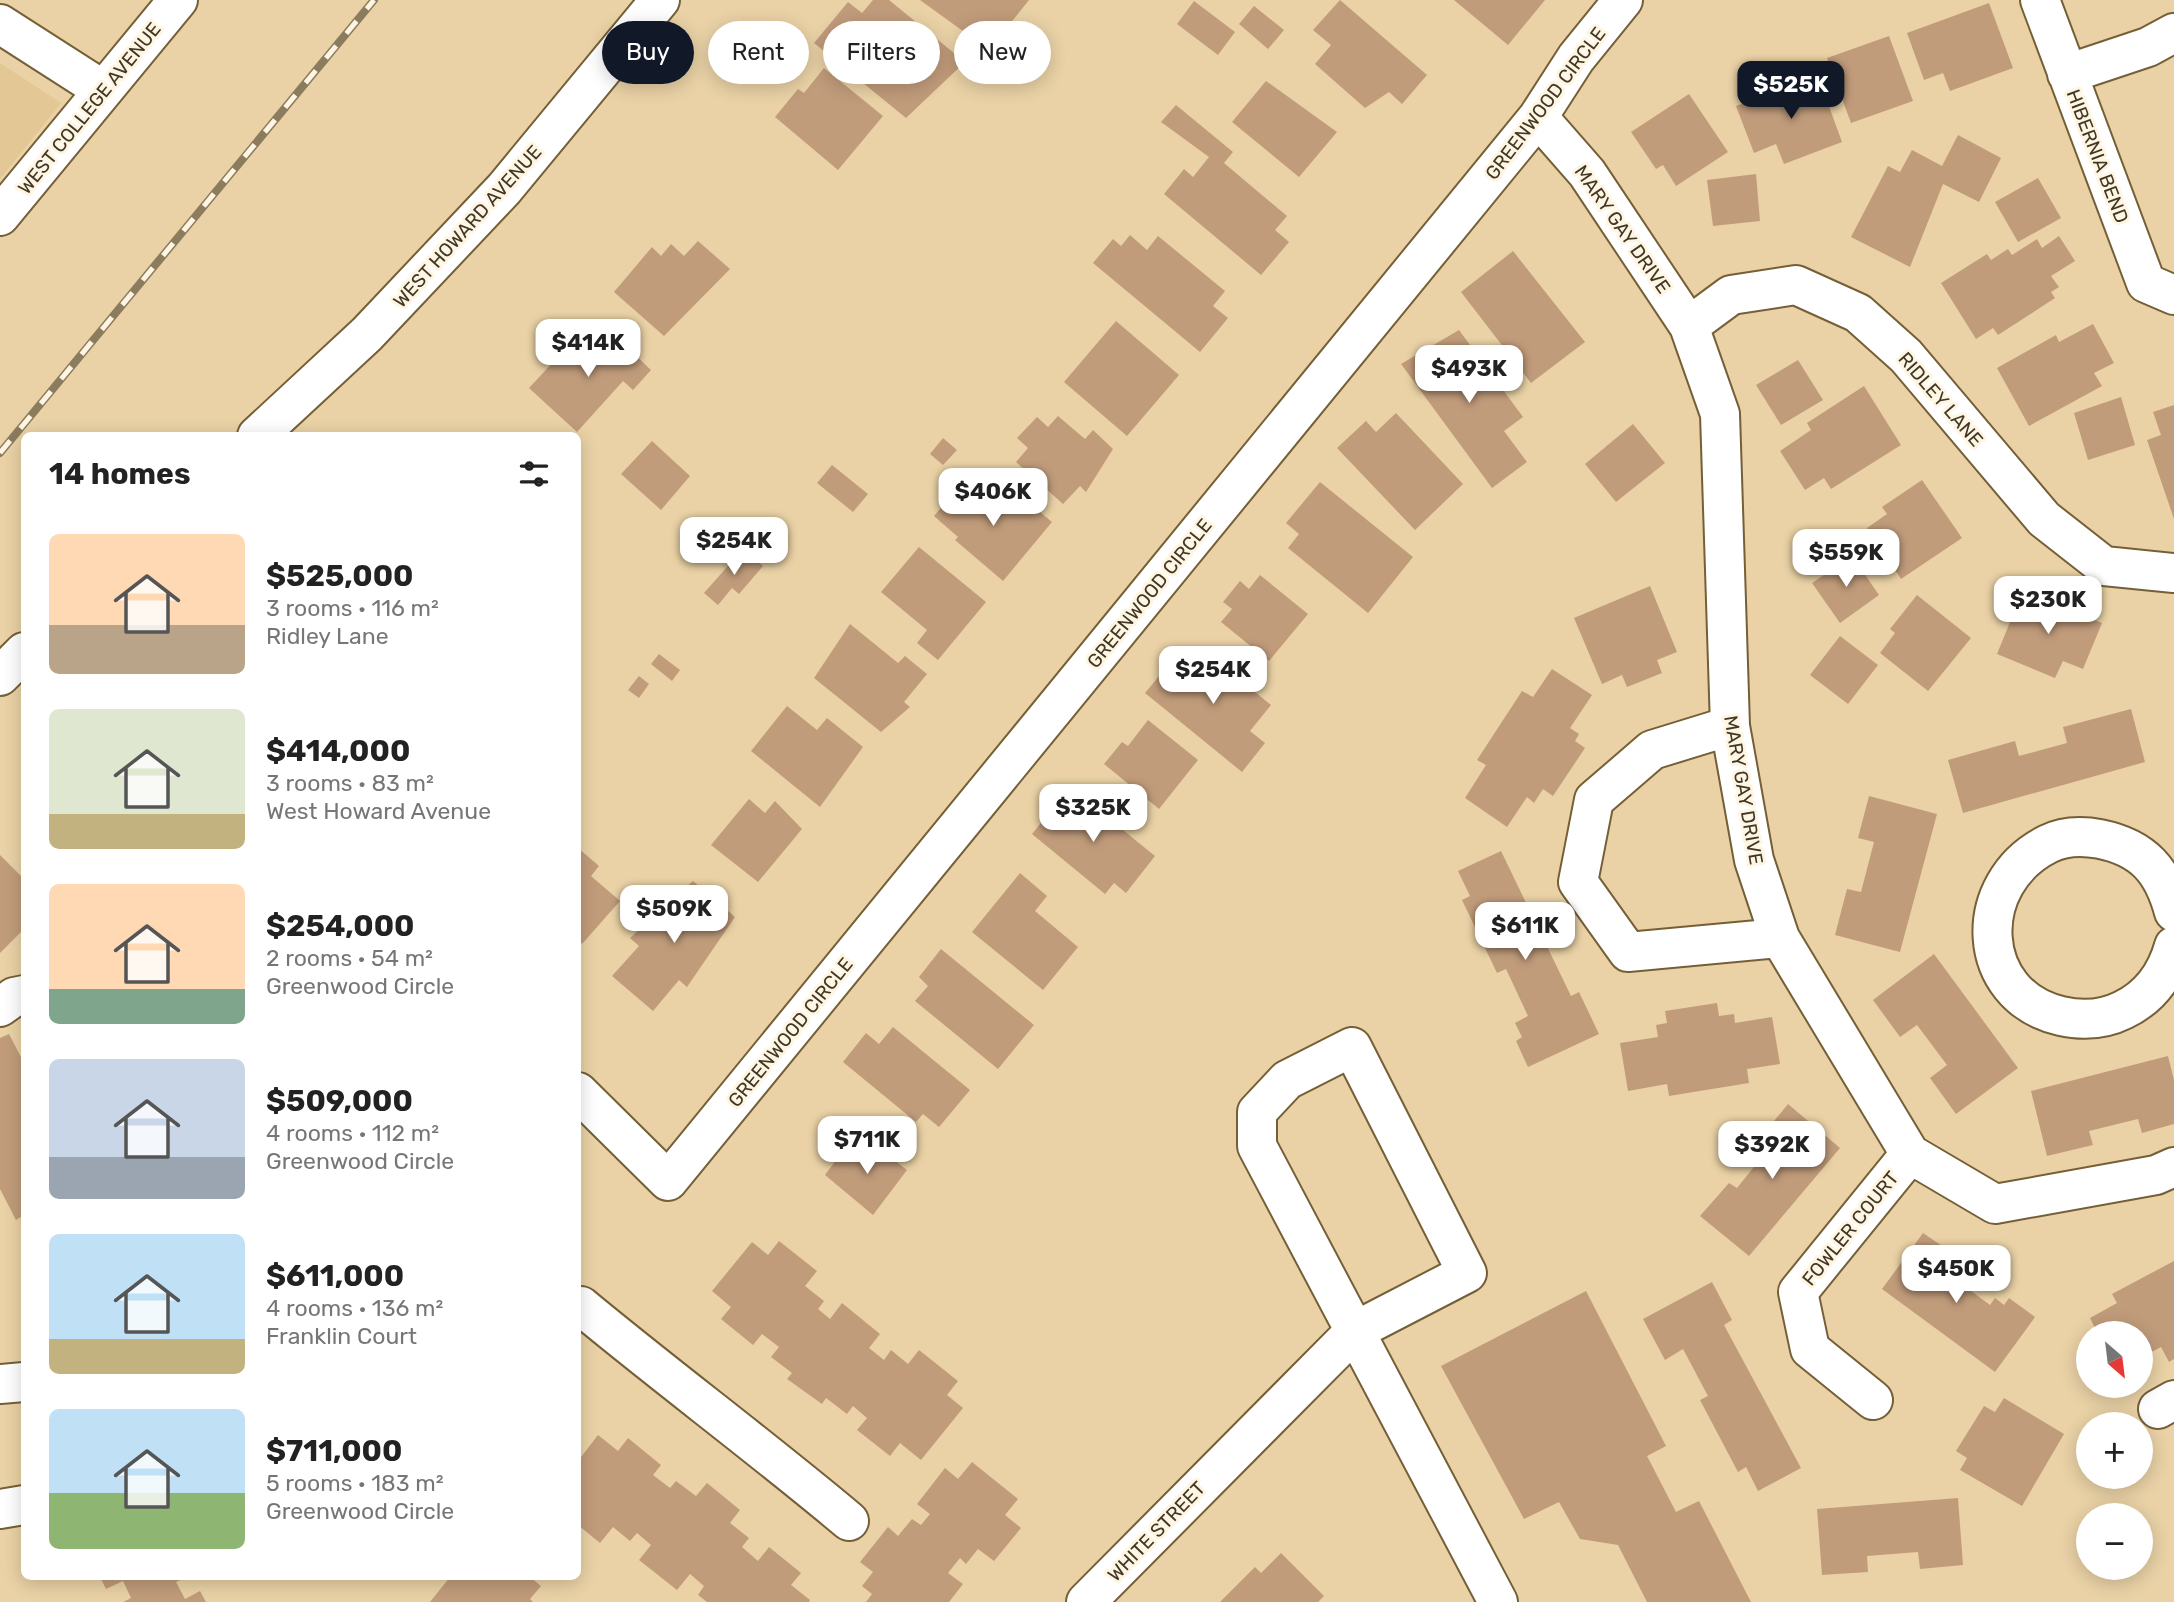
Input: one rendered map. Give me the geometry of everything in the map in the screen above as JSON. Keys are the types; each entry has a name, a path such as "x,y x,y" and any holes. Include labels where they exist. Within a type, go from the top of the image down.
{"street":[{"name":"WEST COLLEGE AVENUE","path":"0,216 178,0"},
{"name":"WEST HOWARD AVENUE","path":"261,432 367,334 504,189 660,0"},
{"name":"GREENWOOD CIRCLE","path":"581,1095 668,1181 1538,117 1576,58 1623,0"},
{"name":"HIBERNIA BEND","path":"2040,0 2146,283 2174,295"},
{"path":"0,24 103,90"},
{"path":"2067,74 2148,47 2174,33"},
{"name":"MARY GAY DRIVE","path":"1538,117 1587,173 1689,326 1720,414 1730,726 1754,860 1780,938 1910,1154 1996,1204 2156,1175 2174,1167"},
{"name":"RIDLEY LANE","path":"1689,326 1731,295 1796,285 1858,313 1906,356 2044,519 2104,566 2174,573"},
{"path":"0,676 21,655"},
{"path":"1730,726 1652,750 1594,800 1578,882 1628,952 1780,938"},
{"path":"2174,912 2167,888 2149,862 2122,844 2082,836 2051,842 2023,859 2005,880 1994,910 1992,942 2002,971 2021,996 2048,1013 2079,1020 2111,1016 2140,1002 2162,978 2174,948"},
{"path":"0,1007 14,997 21,996"},
{"path":"1355,1331 1467,1273 1352,1047 1287,1080 1257,1112 1257,1146 1355,1331 1499,1602"},
{"name":"FOWLER COURT","path":"1872,1400 1810,1349 1798,1292 1910,1154"},
{"path":"581,1308 788,1469 849,1521"},
{"name":"WHITE STREET","path":"1086,1602 1355,1331"},
{"path":"0,1384 21,1382"},
{"path":"0,1509 21,1506"}],"shaded area":[{"path":"0,63 61,103 0,179"}],"building":[{"path":"873,0 889,0 915,21 832,21 848,2 862,13"},
{"path":"920,0 1029,0 1012,21 954,21 954,25"},
{"path":"1340,0 1427,75 1402,104 1389,92 1365,108 1315,64 1331,45 1313,30"},
{"path":"1454,0 1545,0 1508,45"},
{"path":"1194,1 1235,32 1218,55 1177,24"},
{"path":"1989,3 2013,68 1950,91 1943,73 1924,80 1907,33"},
{"path":"1254,6 1284,30 1268,49 1239,24"},
{"path":"823,32 823,50 814,43"},
{"path":"1889,36 1913,101 1851,123 1827,58"},
{"path":"940,42 954,53 954,72 906,118 864,84 940,84"},
{"path":"823,69 823,84 844,84 883,116 838,170 775,117 798,89 804,93"},
{"path":"1818,76 1842,142 1784,164 1776,144 1754,153 1736,106"},
{"path":"1266,81 1337,132 1299,177 1232,122"},
{"path":"1689,94 1728,152 1676,186 1663,165 1656,169 1631,132"},
{"path":"1176,105 1233,152 1224,163 1287,216 1275,230 1289,242 1261,275 1164,194 1184,169 1193,177 1209,157 1161,122"},
{"path":"1958,135 2001,158 1979,202 1943,184 1910,267 1851,237 1888,166 1900,172 1912,150 1942,166"},
{"path":"1756,174 1760,221 1713,226 1707,180"},
{"path":"2038,178 2061,218 2018,242 1995,202"},
{"path":"1130,235 1147,250 1158,236 1225,291 1213,306 1228,318 1200,352 1093,263 1113,239 1121,246"},
{"path":"2059,236 2075,261 2051,276 2059,287 2051,292 2055,298 1998,335 1993,328 1976,339 1941,283 1987,254 1991,260 2008,249 2012,255 2037,239 2042,248"},
{"path":"698,241 730,269 664,336 614,292 652,247 661,256 671,244 684,256"},
{"path":"1513,251 1585,342 1531,383 1461,292"},
{"path":"1116,321 1179,375 1127,436 1064,382"},
{"path":"2093,324 2114,363 2094,373 2102,386 2029,426 1997,368 2056,335 2059,342"},
{"path":"609,330 651,370 633,390 623,381 577,432 529,388 569,345 583,359"},
{"path":"1459,330 1523,417 1504,431 1527,462 1492,488 1401,364"},
{"path":"1798,360 1823,400 1781,425 1756,385"},
{"path":"1864,386 1901,445 1831,489 1824,478 1805,490 1780,451 1811,430 1807,423"},
{"path":"2121,397 2135,445 2088,460 2074,413"},
{"path":"2174,405 2174,519 2147,440 2161,435 2153,412"},
{"path":"1396,413 1463,484 1415,530 1337,448 1366,421 1376,432"},
{"path":"1058,416 1085,439 1093,430 1113,449 1086,492 1080,486 1063,504 1016,462 1028,448 1017,438 1037,417 1048,427"},
{"path":"1633,424 1665,463 1616,502 1585,464"},
{"path":"943,438 957,450 943,465 930,454"},
{"path":"652,441 690,476 661,510 621,474"},
{"path":"832,465 868,494 853,512 817,483"},
{"path":"1922,480 1962,538 1901,579 1867,528 1887,514 1882,507"},
{"path":"964,481 1009,509 1021,496 1052,522 1003,581 955,540 958,537 934,516"},
{"path":"1320,482 1413,557 1368,613 1288,548 1299,534 1286,523"},
{"path":"919,547 986,602 938,660 917,643 927,630 881,592"},
{"path":"743,549 763,566 739,594 732,588 718,605 704,593"},
{"path":"1852,556 1879,595 1840,623 1812,583"},
{"path":"1260,575 1308,614 1269,661 1221,622 1232,609 1223,602 1240,581 1249,589"},
{"path":"1650,586 1677,652 1657,660 1662,673 1627,687 1622,675 1602,684 1574,618"},
{"path":"2023,590 2102,623 2083,669 2063,661 2055,678 1997,654"},
{"path":"1917,595 1971,638 1928,691 1880,653 1895,633 1890,629"},
{"path":"850,624 898,663 905,656 927,674 904,702 910,707 881,732 814,678"},
{"path":"1840,636 1878,665 1848,704 1810,675"},
{"path":"1202,649 1271,705 1250,731 1265,743 1242,772 1145,693 1175,657 1188,668"},
{"path":"659,654 680,670 672,681 651,664"},
{"path":"1552,669 1592,695 1570,728 1579,734 1575,741 1585,748 1553,796 1543,789 1534,803 1527,797 1507,827 1465,798 1486,765 1477,760 1522,691 1533,697"},
{"path":"639,676 649,684 639,698 628,690"},
{"path":"787,706 817,730 827,718 863,747 820,807 751,751"},
{"path":"2131,709 2145,762 1963,813 1948,760 2015,741 2019,756 2067,743 2063,727"},
{"path":"1148,720 1198,760 1159,809 1104,764 1122,742 1128,746"},
{"path":"1070,787 1155,856 1126,893 1114,883 1105,894 1032,834"},
{"path":"1869,796 1937,814 1900,952 1835,935 1847,889 1861,892 1874,842 1858,838"},
{"path":"749,799 765,813 775,801 802,829 758,882 711,845"},
{"path":"581,851 599,866 591,876 620,901 582,944"},
{"path":"1501,851 1571,996 1579,992 1599,1034 1528,1067 1516,1041 1522,1037 1515,1023 1528,1016 1506,969 1497,973 1462,900 1470,896 1458,871"},
{"path":"0,855 21,876 21,932 0,953"},
{"path":"1020,873 1047,896 1035,911 1078,947 1043,990 972,932"},
{"path":"693,881 735,917 687,987 679,980 653,1011 612,976 639,946 630,938"},
{"path":"941,949 1034,1025 998,1069 915,1001 928,986 919,977"},
{"path":"1934,954 2018,1068 1956,1114 1930,1078 1947,1065 1917,1025 1900,1037 1873,1000"},
{"path":"1717,1003 1719,1016 1734,1014 1735,1023 1772,1017 1780,1064 1747,1069 1749,1083 1669,1096 1667,1084 1628,1091 1620,1043 1658,1037 1656,1025 1667,1023 1665,1011"},
{"path":"893,1027 970,1090 939,1127 923,1114 916,1122 843,1062 866,1033 879,1044"},
{"path":"9,1034 21,1057 21,1217 16,1220 0,1189 0,1038"},
{"path":"2168,1056 2174,1080 2174,1124 2142,1133 2138,1119 2089,1131 2093,1145 2047,1156 2031,1091"},
{"path":"1788,1104 1840,1148 1749,1256 1700,1216 1729,1183 1737,1188 1770,1147 1760,1138"},
{"path":"868,1140 907,1170 873,1215 825,1175 845,1148 856,1156"},
{"path":"1923,1233 1951,1252 1947,1259 1955,1265 1948,1274 1990,1305 1995,1298 2004,1305 2009,1298 2035,1317 1995,1372 1882,1289"},
{"path":"779,1241 817,1271 805,1286 824,1301 818,1309 830,1319 842,1303 880,1334 869,1348 884,1360 891,1350 908,1364 919,1350 958,1381 947,1395 963,1408 921,1460 900,1443 890,1456 857,1430 867,1418 853,1406 847,1414 826,1398 822,1404 787,1379 792,1373 771,1357 779,1347 762,1334 753,1345 721,1319 731,1307 712,1291 752,1242 768,1255"},
{"path":"2174,1261 2174,1359 2169,1362 2161,1347 2153,1351 2153,1321 2092,1321 2090,1318 2117,1303 2112,1294"},
{"path":"1712,1282 1732,1320 1724,1325 1801,1468 1758,1491 1746,1467 1738,1472 1700,1400 1708,1396 1683,1349 1665,1360 1643,1319"},
{"path":"1586,1291 1666,1446 1647,1456 1676,1512 1699,1501 1751,1602 1647,1602 1618,1545 1580,1539 1559,1502 1524,1519 1441,1366"},
{"path":"2004,1398 2064,1434 2022,1506 1960,1470 1967,1458 1956,1451 1984,1406 1995,1412"},
{"path":"598,1435 618,1451 628,1438 661,1465 653,1475 670,1488 676,1481 696,1496 707,1483 740,1510 730,1523 749,1538 742,1547 758,1561 769,1547 801,1573 791,1585 810,1600 809,1602 707,1602 698,1595 704,1586 690,1574 677,1590 639,1560 651,1545 637,1533 630,1541 613,1527 600,1543 581,1527 581,1457"},
{"path":"972,1462 1018,1499 1005,1515 1021,1528 994,1561 978,1549 966,1564 960,1558 948,1573 963,1584 949,1602 866,1602 872,1594 862,1586 873,1572 860,1562 888,1527 898,1536 912,1519 921,1525 930,1514 917,1504 945,1468 958,1479"},
{"path":"1958,1498 1963,1565 1920,1569 1918,1552 1867,1556 1868,1572 1822,1575 1817,1509"},
{"path":"1281,1553 1324,1596 1318,1602 1220,1602 1255,1567 1261,1573"},
{"path":"102,1580 180,1580 176,1582 185,1599 200,1591 206,1602 123,1602 131,1598 123,1581 106,1589"},
{"path":"448,1580 534,1580 541,1586 530,1599 533,1602 430,1602"}],"railway":[{"path":"0,453 374,0"}]}
